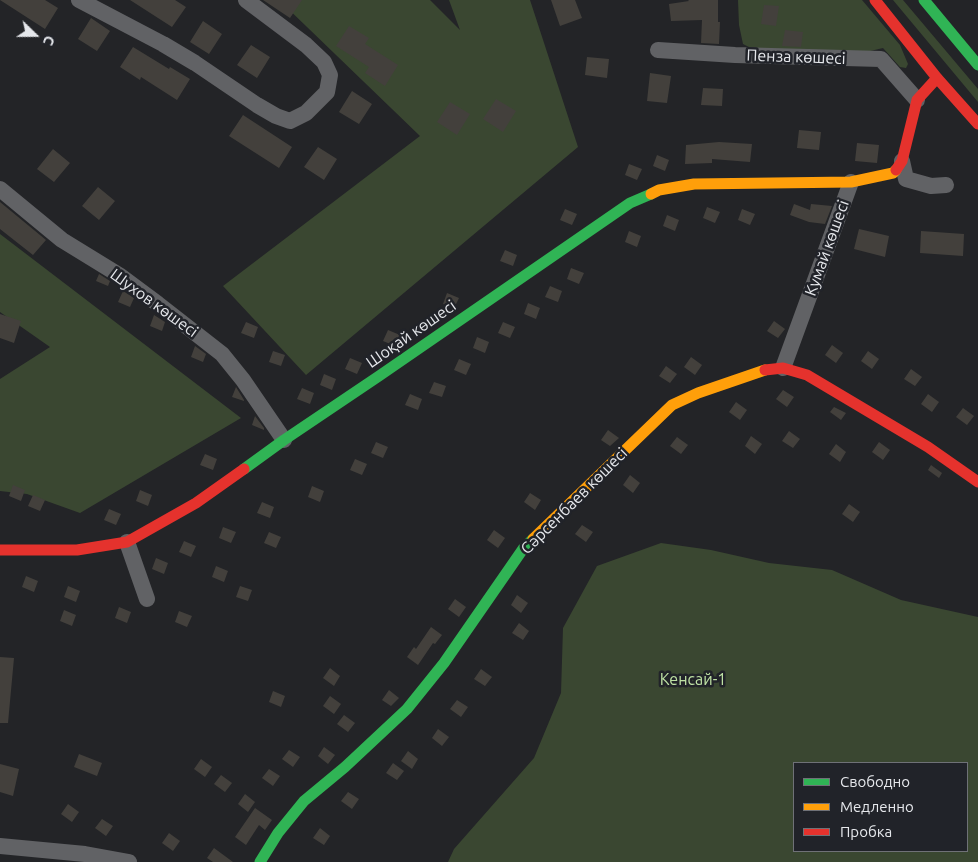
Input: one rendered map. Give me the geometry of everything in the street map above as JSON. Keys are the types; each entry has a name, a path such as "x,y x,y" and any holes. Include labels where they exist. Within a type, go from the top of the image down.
{"street":[{"path":"79,0 162,44 257,105 276,116 290,121 306,113 327,92 330,75 324,62 306,45 246,0"},
{"path":"875,0 937,78 978,124"},
{"path":"924,0 933,5 978,65"},
{"name":"Пенза көшесі","path":"658,50 735,55 881,59 917,100"},
{"path":"937,78 917,100 902,161 906,179 931,186 946,185"},
{"name":"Кумай көшесі","path":"783,368 851,182 894,173 902,161"},
{"name":"Шоқай көшесі","path":"0,550 77,550 127,542 196,503 284,440 630,203 660,190 694,184 851,182"},
{"name":"Шухов көшесі","path":"0,189 62,240 119,276 222,354 243,380 284,440"},
{"name":"Сәрсенбаев көшесі","path":"260,862 278,833 304,801 407,709 444,663 523,548 672,405 698,393 769,368 783,368 807,376 928,447 978,482"},
{"path":"127,542 148,599"},
{"path":"0,846 86,854 128,862"}],"green space":[{"path":"279,0 430,0 460,30 449,0 530,0 578,147 306,375 223,286 420,136"},
{"path":"738,0 862,0 900,45 908,64 906,68 900,67 883,48 866,52 749,47 743,44 739,25"},
{"path":"893,0 903,0 978,89 978,102"},
{"path":"0,234 241,418 80,513 27,494 0,491 0,379 50,347 0,312"},
{"name":"Кенсай-1","path":"661,543 711,550 769,563 832,570 901,600 978,617 978,862 448,862 454,849 534,758 561,693 563,628 597,566"}],"building":[{"path":"0,0 45,0 58,8 45,29"},
{"path":"130,0 175,0 186,7 172,27"},
{"path":"263,0 302,0 290,18"},
{"path":"551,0 575,0 582,18 560,26"},
{"path":"688,0 718,0 719,44 701,43 702,20 671,21 669,4"},
{"path":"764,5 779,6 776,26 761,24"},
{"path":"91,18 110,31 97,51 78,39"},
{"path":"203,21 222,34 209,54 190,42"},
{"path":"349,26 369,38 365,44 398,65 385,86 365,73 369,67 336,46"},
{"path":"785,30 803,32 801,47 782,46"},
{"path":"251,45 270,57 257,78 237,65"},
{"path":"133,47 169,69 170,67 190,79 177,100 141,77 140,80 120,67"},
{"path":"587,57 609,59 607,78 585,75"},
{"path":"650,73 671,76 667,103 647,101"},
{"path":"703,88 723,89 722,106 701,105"},
{"path":"352,91 372,104 359,124 339,112"},
{"path":"496,99 516,111 503,132 483,119"},
{"path":"450,102 470,114 457,135 437,122"},
{"path":"243,115 292,147 279,168 229,136"},
{"path":"799,130 821,132 819,150 797,148"},
{"path":"719,142 752,144 750,162 712,159 712,163 685,164 686,145"},
{"path":"857,143 879,145 877,163 855,161"},
{"path":"318,147 337,159 324,180 304,167"},
{"path":"53,149 70,163 54,182 37,169"},
{"path":"657,155 669,160 665,171 653,166"},
{"path":"629,164 642,169 637,180 625,175"},
{"path":"98,187 115,201 99,220 82,206"},
{"path":"0,202 46,240 33,255 0,229"},
{"path":"794,204 810,210 811,204 832,206 825,224 809,222 790,215"},
{"path":"707,207 720,212 715,223 703,218"},
{"path":"565,209 577,214 572,225 560,220"},
{"path":"742,209 755,214 750,225 738,220"},
{"path":"667,215 679,220 675,231 663,226"},
{"path":"859,229 889,236 885,257 854,249"},
{"path":"629,231 641,236 637,247 625,242"},
{"path":"921,231 964,234 963,256 920,253"},
{"path":"505,250 517,255 513,266 500,261"},
{"path":"571,268 584,273 579,284 567,279"},
{"path":"99,274 110,281 108,286 96,281"},
{"path":"550,286 562,291 558,302 545,297"},
{"path":"123,291 134,298 130,307 118,302"},
{"path":"447,293 459,298 454,308 443,304"},
{"path":"528,303 540,308 536,319 524,314"},
{"path":"0,314 21,321 14,343 0,338"},
{"path":"154,315 165,322 162,331 150,326"},
{"path":"774,321 785,329 778,338 767,331"},
{"path":"246,322 258,327 254,338 241,333"},
{"path":"503,322 515,327 510,338 498,333"},
{"path":"388,330 400,335 395,346 383,341"},
{"path":"477,337 489,342 485,353 473,348"},
{"path":"832,345 843,353 836,363 825,355"},
{"path":"195,346 206,354 203,362 191,357"},
{"path":"273,351 285,355 281,366 269,362"},
{"path":"868,351 879,359 872,369 861,361"},
{"path":"691,357 702,365 695,375 684,367"},
{"path":"350,358 362,363 357,374 345,369"},
{"path":"459,359 471,364 466,375 454,370"},
{"path":"666,366 677,374 670,383 659,376"},
{"path":"911,369 922,377 915,386 904,379"},
{"path":"324,374 336,379 332,390 320,385"},
{"path":"434,382 446,386 442,397 429,393"},
{"path":"236,387 244,400 244,401 232,397"},
{"path":"302,388 314,393 310,404 297,399"},
{"path":"783,390 794,397 787,407 776,399"},
{"path":"410,394 422,399 418,410 405,405"},
{"path":"928,394 939,402 932,412 921,404"},
{"path":"736,402 747,410 740,420 729,412"},
{"path":"834,407 846,413 841,420 830,412"},
{"path":"963,408 974,416 967,425 956,417"},
{"path":"255,416 264,428 264,430 252,425"},
{"path":"608,430 619,438 610,446 601,440"},
{"path":"789,431 800,439 793,448 782,441"},
{"path":"751,436 762,444 755,454 745,446"},
{"path":"677,437 688,445 681,454 670,446"},
{"path":"376,442 388,447 383,458 371,453"},
{"path":"879,442 890,450 883,460 872,452"},
{"path":"836,444 846,452 840,462 829,454"},
{"path":"205,454 217,459 213,470 200,465"},
{"path":"355,459 367,464 362,475 350,470"},
{"path":"931,465 942,473 939,478 928,470"},
{"path":"630,475 640,483 633,493 623,485"},
{"path":"13,485 25,490 21,501 9,496"},
{"path":"312,486 324,491 320,502 308,497"},
{"path":"140,490 152,495 148,506 136,501"},
{"path":"530,493 541,500 535,510 524,502"},
{"path":"33,495 45,500 40,511 28,506"},
{"path":"262,502 274,507 270,518 257,513"},
{"path":"849,504 860,512 853,522 842,514"},
{"path":"109,509 121,514 116,525 104,520"},
{"path":"582,525 593,532 586,542 575,534"},
{"path":"223,527 236,532 231,543 219,538"},
{"path":"494,530 505,538 498,548 487,540"},
{"path":"269,532 281,537 276,548 264,543"},
{"path":"184,541 196,546 191,557 179,552"},
{"path":"156,558 168,563 164,574 152,569"},
{"path":"216,566 228,571 224,582 212,577"},
{"path":"26,576 38,581 34,592 22,587"},
{"path":"68,586 80,591 76,602 64,597"},
{"path":"240,586 252,590 248,601 236,597"},
{"path":"517,595 528,603 521,613 511,605"},
{"path":"455,599 466,607 459,617 448,609"},
{"path":"119,607 131,612 127,623 115,618"},
{"path":"64,610 76,615 72,626 60,621"},
{"path":"179,611 192,616 187,627 175,622"},
{"path":"519,623 529,631 523,640 512,633"},
{"path":"431,627 442,635 435,644 433,643 418,665 407,657 414,647 416,649"},
{"path":"0,657 14,658 8,723 0,723"},
{"path":"330,668 340,676 334,686 323,678"},
{"path":"481,669 492,677 485,686 474,679"},
{"path":"389,690 399,698 391,706 382,700"},
{"path":"273,691 285,696 281,707 269,702"},
{"path":"330,696 341,704 334,714 323,706"},
{"path":"457,700 468,707 461,717 450,709"},
{"path":"344,715 355,723 348,732 337,724"},
{"path":"438,729 449,737 442,746 432,738"},
{"path":"324,747 335,755 328,764 318,756"},
{"path":"289,750 300,757 293,767 282,759"},
{"path":"408,751 418,759 412,769 401,761"},
{"path":"79,754 102,763 97,776 74,767"},
{"path":"201,759 212,767 205,777 194,769"},
{"path":"393,763 404,771 397,780 386,773"},
{"path":"0,764 19,769 13,796 0,792"},
{"path":"269,769 280,776 273,786 262,778"},
{"path":"221,775 232,783 225,792 214,784"},
{"path":"348,792 359,799 352,809 341,801"},
{"path":"245,794 255,802 248,812 238,804"},
{"path":"68,804 79,812 72,822 61,814"},
{"path":"255,808 272,820 265,830 259,825 246,845 235,837"},
{"path":"102,819 113,826 106,836 95,828"},
{"path":"320,828 330,836 324,845 313,838"},
{"path":"169,833 180,841 173,851 162,843"},
{"path":"214,848 233,862 213,862 207,858"}],"traffic: fast":[{"path":"924,0 978,65"},
{"path":"244,469 630,203 651,194"},
{"path":"260,862 278,833 304,801 345,767 407,709 444,663 523,549 533,539"}],"traffic: slow":[{"path":"651,194 659,190 694,184 851,182 893,173 896,170"},
{"path":"533,539 672,405 698,393 765,370"}],"traffic: jam":[{"path":"875,0 937,78 978,124"},
{"path":"896,170 902,161 917,100 937,78"},
{"path":"765,370 783,368 807,375 928,447 978,482"},
{"path":"0,550 77,550 127,542 196,503 244,469"}]}
